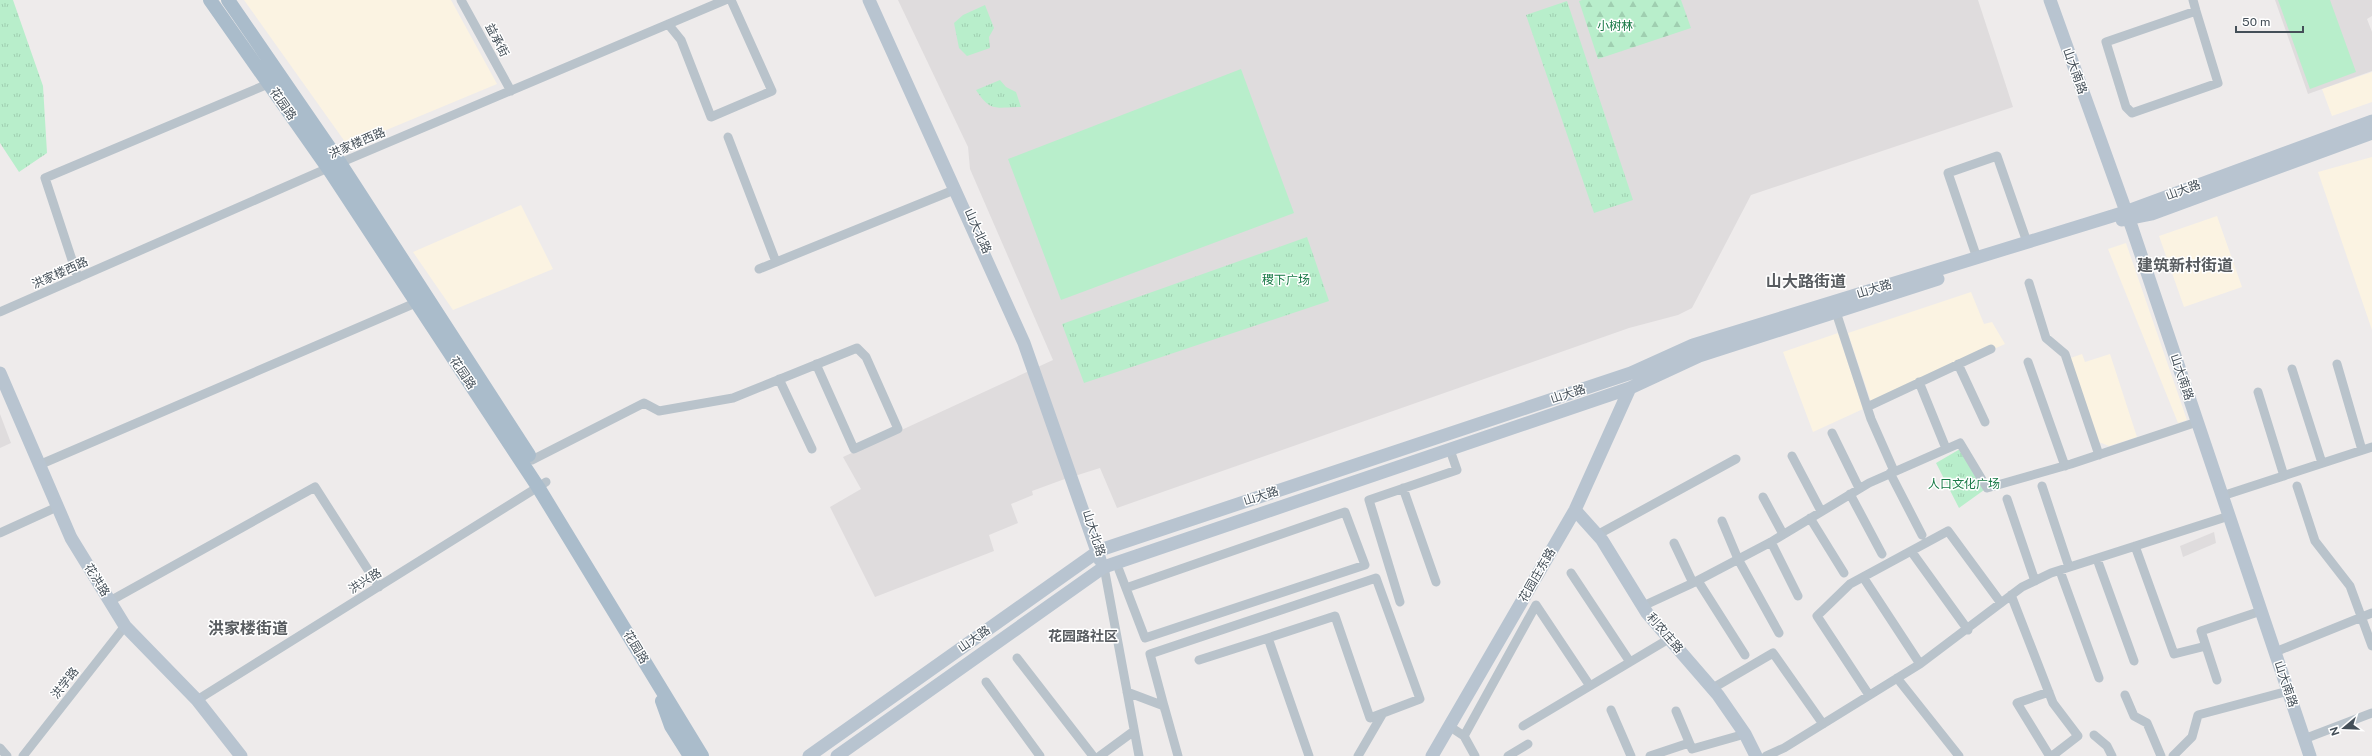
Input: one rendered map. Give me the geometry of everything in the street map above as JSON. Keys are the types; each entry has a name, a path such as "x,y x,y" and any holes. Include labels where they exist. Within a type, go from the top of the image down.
{"main road":[{"name":"花园路","path":"210,0 268,84 334,166"},
{"name":"花园路","path":"228,0 334,166 542,484 712,756"},
{"name":"山大北路","path":"869,0 1024,343 1104,567"},
{"name":"山大北路","path":"874,0 1024,332 1098,551"},
{"name":"山大南路","path":"2050,0 2127,215 2310,756"},
{"name":"山大路","path":"837,756 1104,567 1630,388 1699,356 2127,215 2372,121"},
{"name":"山大路","path":"809,756 1098,551 1631,373 1693,345 2027,242 2127,215 2152,214 2372,133"},
{"name":"花园路","path":"422,301 532,460 542,484 702,756"},
{"name":"花洪路","path":"0,373 71,538 125,626 197,700 241,756"},
{"name":"花园庄东路","path":"1432,756 1575,510 1630,388"},
{"name":"利农庄路","path":"1575,510 1597,535 1643,606 1713,688 1745,734 1756,756"},
{"path":"663,691 661,704 671,726 690,756"}],"street":[{"name":"益承街","path":"461,0 511,91"},
{"name":"洪家楼西路","path":"0,312 334,166 725,0"},
{"path":"668,24 681,40 711,117 772,91 731,0"},
{"path":"2193,0 2218,83 2132,113 2126,107 2106,42 2196,11"},
{"path":"78,278 45,178 268,84"},
{"path":"728,138 776,262"},
{"path":"1977,258 1948,173 1997,156 2027,242"},
{"path":"759,269 954,190"},
{"path":"2029,283 2046,338 2065,354 2099,455"},
{"path":"39,465 422,301"},
{"path":"1836,312 1867,407 1892,472 1922,535"},
{"path":"532,460 644,403 659,412 733,398 816,364 857,348 866,357 898,429 854,449 816,364"},
{"path":"1867,407 1991,349"},
{"path":"2028,362 2064,466"},
{"path":"1958,364 1985,422"},
{"path":"2337,364 2362,450"},
{"path":"2292,370 2322,463"},
{"path":"779,379 812,449"},
{"path":"1919,382 1945,446"},
{"path":"2258,392 2284,476"},
{"path":"1643,606 1695,582 1771,542 1859,488 1960,443 1987,488 2099,455 2197,422"},
{"path":"1832,433 1859,488"},
{"path":"2222,496 2372,447"},
{"path":"1400,602 1369,500 1457,470 1450,450"},
{"path":"1792,456 1821,511"},
{"path":"1597,535 1736,459"},
{"name":"洪兴路","path":"197,700 542,484"},
{"path":"2042,486 2069,568"},
{"path":"2297,486 2315,541 2350,586 2372,646"},
{"path":"110,601 315,487 378,586"},
{"path":"1403,488 1436,582"},
{"path":"1850,494 1882,554"},
{"path":"1763,497 1783,534"},
{"path":"2007,499 2035,581"},
{"path":"0,533 57,507"},
{"path":"1119,570 1145,638 1365,566 1345,512 1126,588"},
{"path":"1766,756 1784,748 1920,664 1968,630 2011,595 2035,581 2060,570 2229,516"},
{"path":"1810,518 1844,573"},
{"path":"1722,521 1738,559 1779,633"},
{"path":"1869,695 1818,616 1850,584 1948,531 2001,603"},
{"path":"1771,542 1798,596"},
{"path":"1674,543 1695,582 1745,655"},
{"path":"2135,546 2174,654 2206,646"},
{"path":"1911,551 1968,630"},
{"path":"2097,559 2134,661"},
{"path":"1104,567 1139,756"},
{"path":"2060,570 2098,678"},
{"path":"1571,573 1630,662"},
{"path":"1863,577 1920,664"},
{"path":"1178,756 1150,654 1376,578 1420,699 1370,718 1335,616 1199,660"},
{"path":"2011,595 2053,703 2078,736 2052,756"},
{"path":"1464,736 1536,606 1590,686"},
{"path":"2217,680 2201,631 2261,611"},
{"path":"2275,652 2372,613"},
{"name":"洪学路","path":"23,756 125,626"},
{"path":"1268,638 1309,756"},
{"path":"1523,726 1667,640"},
{"path":"1713,688 1772,653 1823,724"},
{"path":"1017,658 1093,756"},
{"path":"1897,678 1959,756"},
{"path":"986,682 1040,756"},
{"path":"2173,756 2192,737 2198,715 2288,691"},
{"path":"1127,692 1164,706"},
{"path":"2049,692 2017,703 2049,756"},
{"path":"2125,695 2134,716 2147,723 2161,756"},
{"path":"1611,710 1631,756"},
{"path":"1676,711 1692,749 1745,734"},
{"path":"1358,756 1383,713"},
{"path":"2304,739 2372,713"},
{"path":"1449,726 1464,736 1475,756"},
{"path":"1100,756 1134,731"},
{"path":"2094,735 2107,746 2112,756"},
{"path":"1650,756 1689,743"},
{"path":"1508,756 1528,744"},
{"path":"0,748 7,756"}],"shaded area":[{"path":"244,0 451,0 497,84 348,146"},
{"path":"898,0 1978,0 2013,107 1751,195 1692,308 1678,315 1629,328 1117,508 1100,468 1062,480 1032,491 1033,495 1011,504 1018,523 989,535 994,551 875,597 830,507 861,489 843,457 1053,360 970,169 968,147"},
{"path":"2275,0 2372,0 2372,16 2367,19 2372,32 2372,71 2308,94"},
{"path":"2372,72 2372,102 2332,116 2322,89"},
{"path":"2372,157 2372,330 2318,172"},
{"path":"521,205 553,269 453,310 413,252"},
{"path":"2217,216 2242,287 2184,307 2159,236"},
{"path":"2126,243 2187,420 2178,423 2108,249"},
{"path":"1971,292 1984,324 1992,322 2005,344 1872,405 1848,333"},
{"path":"1838,333 1863,409 1813,432 1783,352"},
{"path":"2082,354 2085,362 2110,354 2137,437 2109,446 2091,439 2065,360"},
{"path":"0,414 11,443 0,448"},
{"path":"2214,532 2216,543 2183,557 2180,546"}],"green space":[{"path":"0,0 13,0 43,86 47,153 19,172 0,143"},
{"name":"小树林","path":"1681,0 1691,28 1598,59 1579,1"},
{"path":"2278,0 2330,0 2356,72 2310,89"},
{"path":"1567,1 1633,200 1594,213 1526,15"},
{"path":"985,5 994,28 989,37 990,48 967,56 959,48 954,23 963,15"},
{"path":"1241,69 1294,213 1061,300 1008,159"},
{"path":"1000,80 1006,87 1016,92 1021,107 995,107 986,102 976,90"},
{"name":"稷下广场","path":"1307,237 1329,301 1084,383 1062,324"},
{"name":"人口文化广场","path":"1960,449 1984,490 1959,508 1936,463"}],"district":[{"name":"建筑新村街道","path":"2185,265"},
{"name":"山大路街道","path":"1806,281"},
{"name":"洪家楼街道","path":"248,628"},
{"name":"花园路社区","path":"1083,636"}]}
